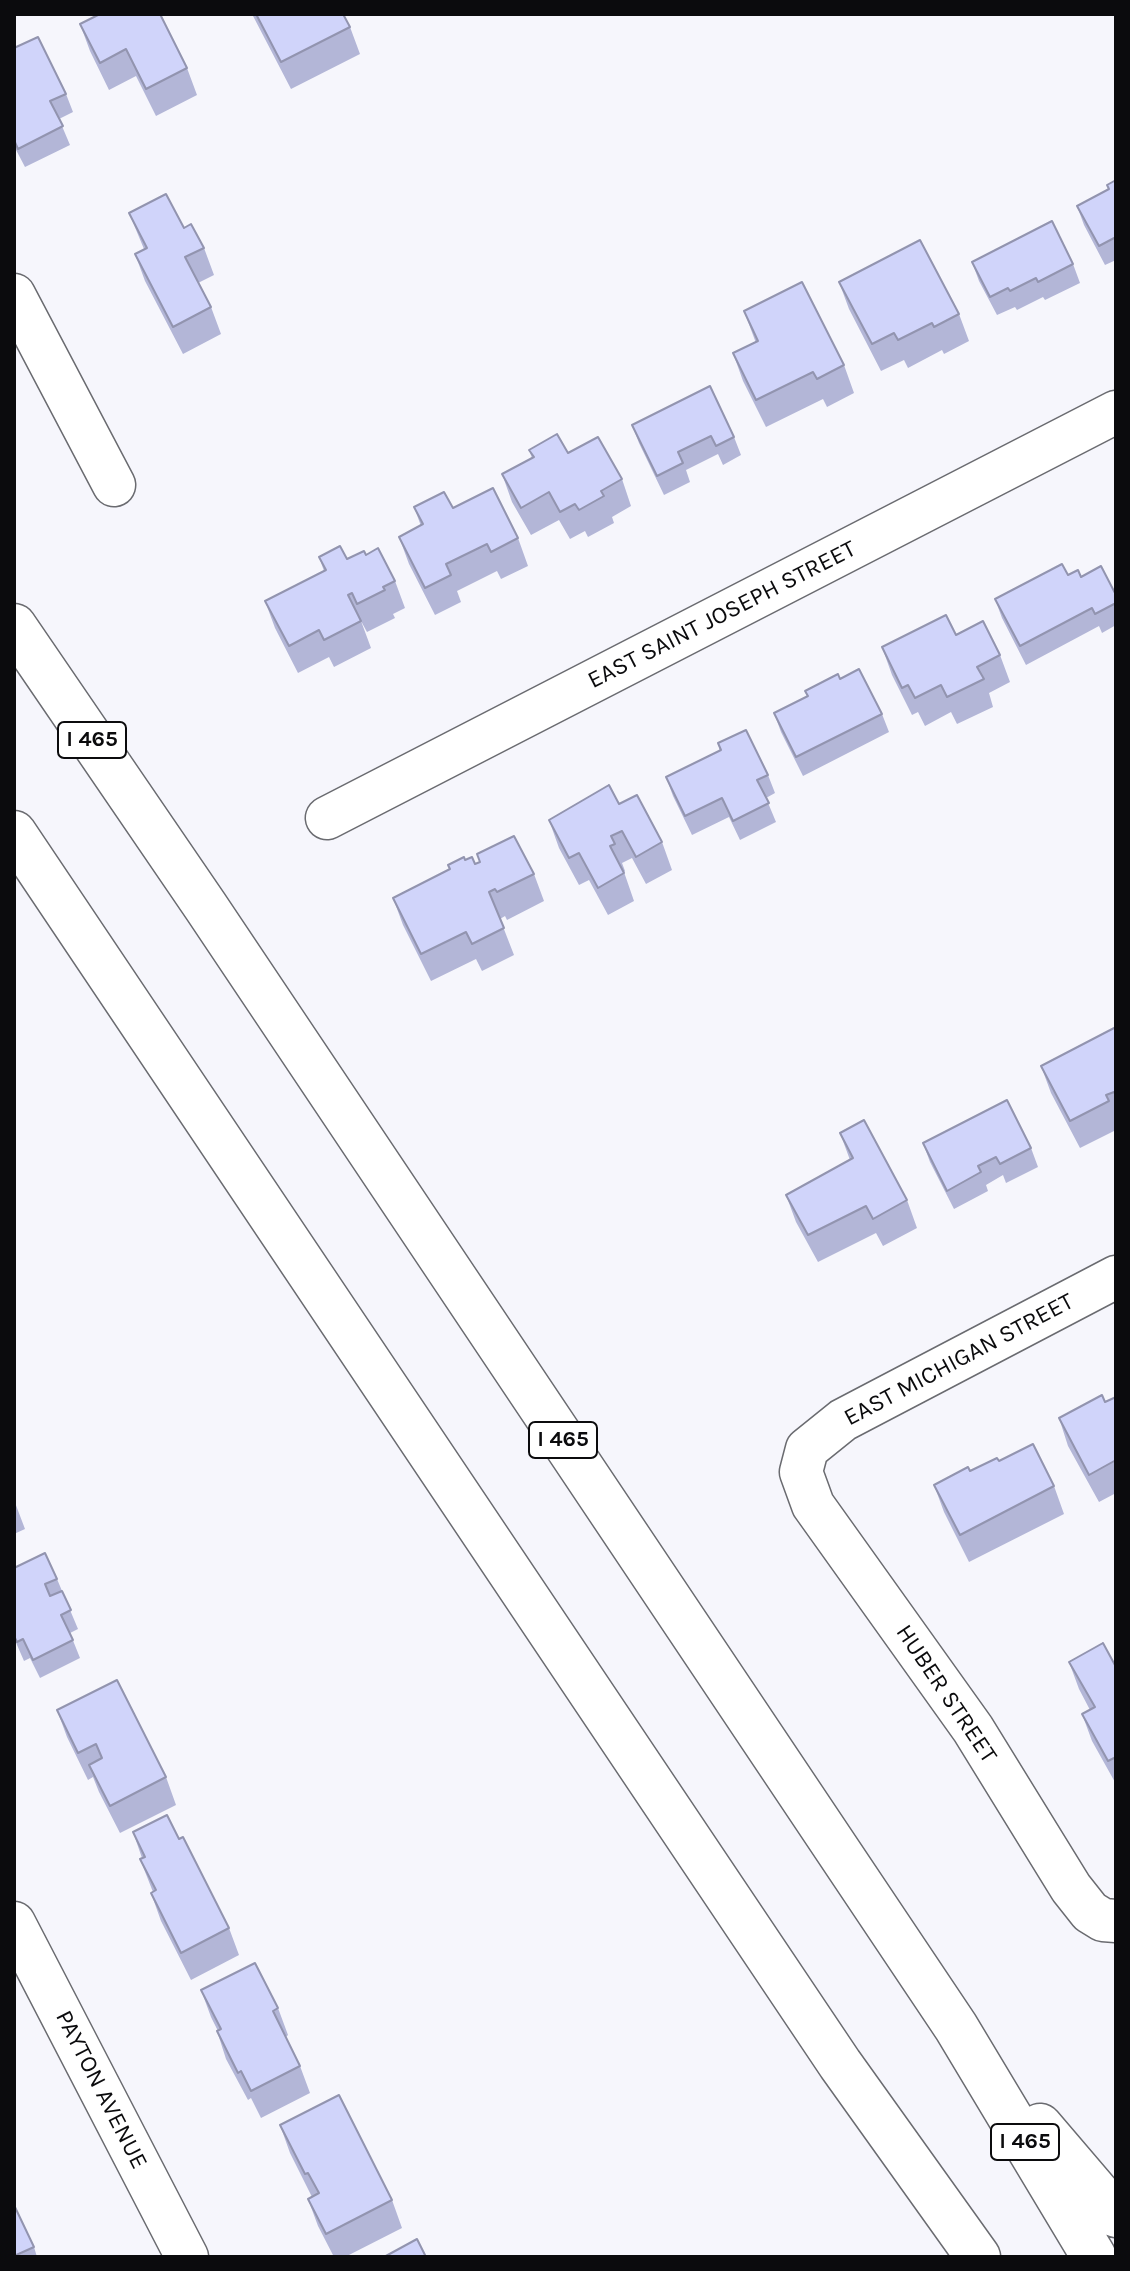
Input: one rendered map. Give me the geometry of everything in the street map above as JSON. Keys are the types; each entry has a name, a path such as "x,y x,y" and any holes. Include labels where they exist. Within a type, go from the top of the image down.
{"highway":[{"name":"I 465","path":"14,626 206,907 956,2027 1094,2257"},
{"path":"14,833 840,2064 978,2257"},
{"path":"956,2027 1116,2215"},
{"path":"840,2064 947,2257"}],"street":[{"path":"14,295 114,485"},
{"name":"EAST SAINT JOSEPH STREET","path":"327,818 1116,412"},
{"name":"EAST MICHIGAN STREET","path":"807,1449 843,1420 1116,1277"},
{"name":"HUBER STREET","path":"807,1449 801,1472 813,1505 973,1729 1071,1888 1090,1912 1103,1920 1116,1921"},
{"name":"PAYTON AVENUE","path":"14,1923 187,2257"}],"building":[{"path":"100,14 160,14 187,68 146,89 126,49 100,63 80,24"},
{"path":"256,14 343,14 350,27 281,62"},
{"path":"38,37 66,94 50,101 63,126 18,149 14,140 14,48"},
{"path":"1116,180 1116,237 1099,246 1077,206 1109,189 1107,185"},
{"path":"166,194 184,228 191,224 204,248 185,257 211,307 173,327 135,254 147,248 129,213"},
{"path":"1052,221 1073,264 1038,282 1036,278 990,297 972,262"},
{"path":"920,240 959,314 898,340 894,333 872,344 839,282"},
{"path":"802,282 844,365 817,379 813,372 756,400 733,353 758,341 744,311"},
{"path":"710,386 734,437 716,446 711,436 678,452 683,463 657,476 632,425"},
{"path":"557,434 568,453 598,437 622,479 601,491 604,496 579,510 575,504 560,512 549,492 521,508 502,474 534,457 529,450"},
{"path":"493,488 518,538 491,552 487,544 446,564 451,575 425,588 399,537 423,524 414,507 444,492 453,508"},
{"path":"340,546 347,559 364,551 366,555 378,548 395,581 383,587 385,590 357,604 352,593 348,595 361,621 324,640 319,630 289,646 265,601 326,570 319,557"},
{"path":"1062,564 1068,575 1078,570 1081,577 1101,566 1116,595 1116,603 1095,614 1092,608 1020,646 995,599"},
{"path":"946,615 956,635 983,621 1000,655 977,667 984,679 947,697 941,685 915,698 908,685 902,688 882,647"},
{"path":"859,669 882,714 796,757 774,713 808,696 805,691 838,674 840,679"},
{"path":"746,730 768,775 757,780 769,803 733,821 722,798 685,816 666,777 721,750 718,743"},
{"path":"609,785 619,804 637,795 662,842 636,857 622,831 611,836 615,844 610,846 624,873 598,888 579,853 569,858 549,820"},
{"path":"514,836 534,874 497,892 495,889 489,892 504,928 472,944 466,932 421,954 393,898 450,869 448,865 464,857 465,860 472,857 475,864 480,862 477,854"},
{"path":"1116,1027 1116,1095 1114,1092 1106,1095 1109,1101 1070,1121 1041,1066"},
{"path":"1007,1100 1031,1148 1000,1164 996,1157 978,1166 981,1172 947,1191 923,1143"},
{"path":"864,1120 907,1200 873,1219 866,1206 808,1235 786,1195 853,1158 840,1133"},
{"path":"1102,1395 1105,1402 1116,1397 1116,1460 1089,1475 1059,1418"},
{"path":"1033,1444 1054,1486 960,1535 934,1485 968,1467 970,1471 997,1458 999,1461"},
{"path":"45,1553 57,1579 45,1584 50,1596 62,1591 71,1610 61,1615 73,1640 33,1660 23,1639 17,1642 14,1636 14,1568"},
{"path":"1103,1643 1116,1667 1116,1757 1108,1761 1082,1714 1095,1707 1069,1662"},
{"path":"117,1680 166,1777 110,1806 89,1765 102,1758 96,1744 78,1753 57,1710"},
{"path":"167,1815 179,1839 183,1837 229,1928 181,1953 151,1893 156,1890 140,1859 145,1857 133,1832"},
{"path":"255,1963 278,2008 273,2011 300,2066 251,2091 241,2071 238,2073 217,2031 221,2029 201,1990"},
{"path":"339,2095 392,2200 326,2234 308,2199 319,2193 308,2173 305,2174 280,2125"},
{"path":"14,2205 34,2247 14,2256"},
{"path":"417,2239 426,2257 384,2257"}]}
